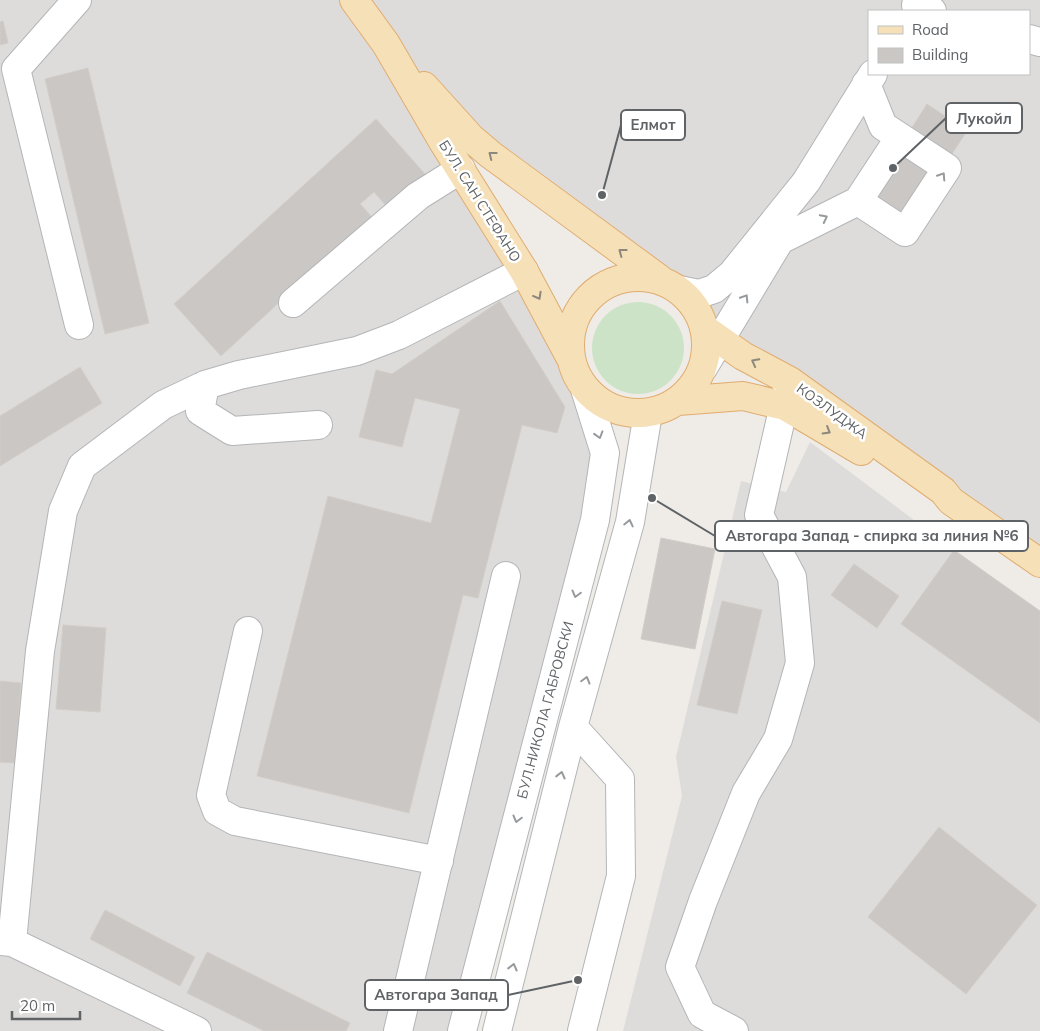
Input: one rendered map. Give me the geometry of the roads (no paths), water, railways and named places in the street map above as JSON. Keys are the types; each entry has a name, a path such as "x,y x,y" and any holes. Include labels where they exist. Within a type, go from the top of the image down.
{"main road":[{"name":"БУЛ. САН СТЕФАНО","path":"354,0 386,44 524,271 571,358"},
{"name":"БУЛ. САН СТЕФАНО","path":"386,44 471,138 491,155 670,285"},
{"path":"644,277 670,285 694,305 713,334 708,342 703,368 693,386 678,400 664,409 648,413 629,413 608,407 596,399 585,388 576,374 571,358 570,341 573,324 581,308 593,294 608,284 626,278 644,277"},
{"name":"КОЗЛУДЖА","path":"713,334 743,356 787,393 938,497 951,501 1040,564"},
{"name":"КОЗЛУДЖА","path":"678,400 787,393"}],"street":[{"path":"77,0 16,68 79,325"},
{"path":"858,201 905,232 947,168 883,126 869,79"},
{"path":"713,334 780,240 806,182 869,79"},
{"path":"780,240 858,201 900,137"},
{"path":"293,303 418,196 461,169"},
{"path":"670,285 699,294 714,290 732,274 806,182"},
{"path":"197,1031 6,942 40,651 63,511 82,466 163,405 206,385 239,375 357,351 399,335 524,271"},
{"path":"206,385 200,412 232,431 318,425"},
{"name":"БУЛ.НИКОЛА ГАБРОВСКИ","path":"462,1031 595,520 605,453 585,388"},
{"path":"734,1031 702,1014 680,967 703,901 746,794 778,739 800,663 792,577 759,515 787,393"},
{"path":"497,1031 572,727 630,522 648,413"},
{"path":"398,1031 506,576"},
{"path":"248,631 211,795 217,811 235,821 439,861"},
{"path":"572,727 620,779 621,876 582,1031"}],"place":[{"name":"Лукойл","path":"893,168"},
{"name":"Елмот","path":"602,195"},
{"name":"Автогара Запад - спирка за линия №6","path":"652,498"},
{"name":"Автогара Запад","path":"578,980"}]}
